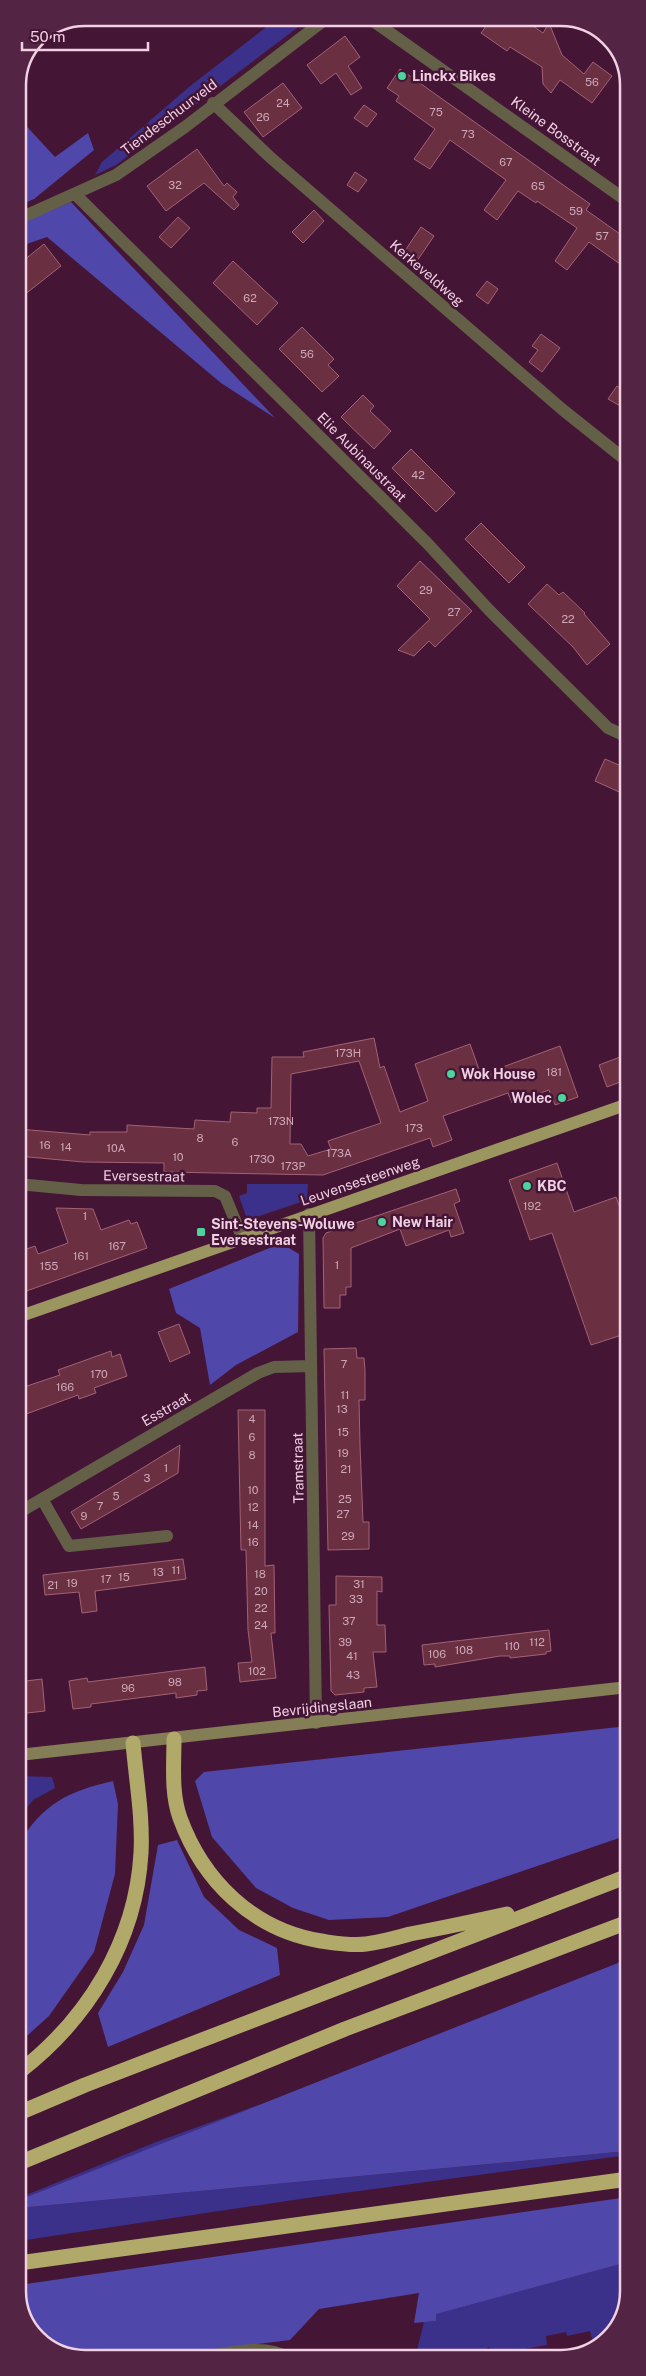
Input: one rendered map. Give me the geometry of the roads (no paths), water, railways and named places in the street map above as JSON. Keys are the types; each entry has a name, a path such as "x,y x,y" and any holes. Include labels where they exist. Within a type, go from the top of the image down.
{"highway":[{"path":"174,1739 174,1793 179,1816 206,1869 246,1911 290,1934 338,1944 365,1944 552,1904"},
{"path":"26,2067 43,2054 72,2022 116,1956 129,1922 137,1886 141,1853 133,1743"},
{"path":"26,2110 620,1879"},
{"path":"26,2159 345,2029 620,1925"},
{"path":"26,2261 620,2180"}],"main road":[{"name":"Leuvensesteenweg","path":"26,1314 242,1237 620,1107"}],"street":[{"name":"Tiendeschuurveld","path":"26,216 76,195 116,175 185,126 316,26"},
{"name":"Kleine Bosstraat","path":"380,26 620,196"},
{"name":"Kerkeveldweg","path":"213,103 271,158 563,410 620,450"},
{"name":"Elie Aubinaustraat","path":"76,195 428,543 490,611 608,728 620,733"},
{"name":"Eversestraat","path":"26,1185 82,1190 215,1191 225,1196 242,1237"},
{"name":"Tramstraat","path":"309,1214 316,1723"},
{"name":"Esstraat","path":"26,1508 258,1373 274,1367 312,1366"},
{"path":"42,1499 69,1546 167,1536"},
{"name":"Bevrijdingslaan","path":"26,1754 620,1688"}],"place":[{"name":"Linckx Bikes","path":"402,76"},
{"name":"Wok House","path":"451,1074"},
{"name":"Wolec","path":"562,1098"},
{"name":"KBC","path":"527,1186"},
{"name":"New Hair","path":"382,1222"},
{"name":"Sint-Stevens-Woluwe Eversestraat","path":"201,1232"}]}
